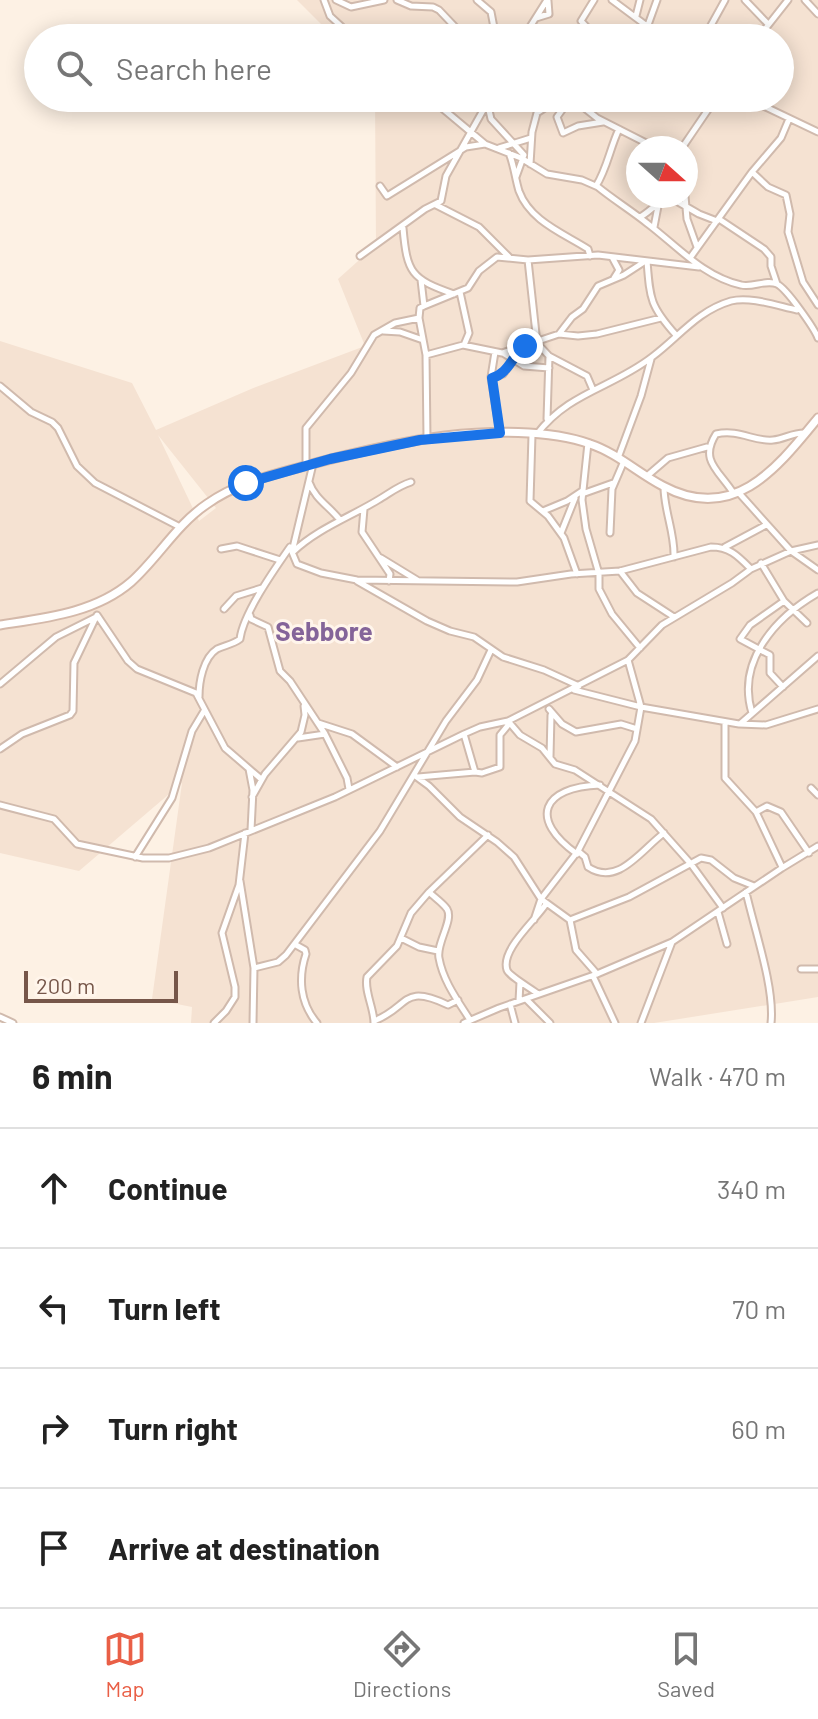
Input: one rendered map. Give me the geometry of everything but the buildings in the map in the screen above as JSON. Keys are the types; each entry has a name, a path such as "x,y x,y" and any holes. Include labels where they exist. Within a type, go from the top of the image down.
{"main road":[{"path":"0,625 91,605 131,582 180,527 225,492 256,479 309,465 427,439 500,433 534,435 588,443 664,487 695,497 737,494 768,475 818,418"}],"street":[{"path":"324,0 330,16 339,24"},
{"path":"336,0 351,7 384,0"},
{"path":"397,0 411,6 433,7 451,24"},
{"path":"477,0 491,12 493,24"},
{"path":"532,24 536,18 549,14 547,0"},
{"path":"584,24 581,21 594,0"},
{"path":"612,0 647,24"},
{"path":"622,0 629,12"},
{"path":"636,16 640,0"},
{"path":"648,24 657,0"},
{"path":"712,24 725,0"},
{"path":"745,0 768,24 788,0"},
{"path":"805,0 818,14"},
{"path":"447,112 485,144 557,177 582,180 596,186 640,217 700,267 742,286 769,282 777,284 784,289 817,335"},
{"path":"360,256 441,201 443,182 483,112"},
{"path":"490,112 491,119 524,155 516,177"},
{"path":"530,164 538,112"},
{"path":"561,112 557,117 563,133 578,126 604,122"},
{"path":"590,112 633,136"},
{"path":"690,136 706,112"},
{"path":"775,112 816,131 818,121"},
{"path":"690,258 752,172 781,138 789,119"},
{"path":"596,186 604,173 606,159 619,129"},
{"path":"497,148 515,145 532,137"},
{"path":"380,186 387,196 462,149 485,144"},
{"path":"509,153 521,195 548,226 588,249 590,256"},
{"path":"752,172 768,187 786,195 790,214 788,232 803,282 818,305"},
{"path":"436,205 475,224 510,258"},
{"path":"640,217 653,208"},
{"path":"654,228 658,208"},
{"path":"686,208 698,248"},
{"path":"691,208 718,220 764,249 771,257 777,284"},
{"path":"403,227 407,264 412,273 432,287 457,293"},
{"path":"427,439 426,355 420,308 468,288 479,271 497,257 528,260 612,257 700,267"},
{"path":"610,282 619,270 612,257"},
{"path":"528,260 537,343 549,356 585,375 593,390"},
{"path":"559,334 583,309 596,287 646,261"},
{"path":"646,261 651,302 676,335"},
{"path":"421,280 424,306"},
{"path":"457,293 469,333 463,345"},
{"path":"577,574 561,534 530,501 534,435 574,399 651,358 695,318 729,302 757,302 798,310"},
{"path":"419,318 395,323 374,335 351,373 306,428 308,481 292,549 297,564 303,568 357,580 517,582 620,571 711,547 724,547 766,525"},
{"path":"502,353 559,334 597,334 661,318"},
{"path":"817,335 818,320"},
{"path":"382,331 400,332 424,340"},
{"path":"426,355 463,345 502,353 534,369 549,368"},
{"path":"492,378 503,374 525,346"},
{"path":"486,350 492,360"},
{"path":"495,352 492,378 500,433"},
{"path":"547,421 549,356"},
{"path":"610,533 613,483 651,358"},
{"path":"0,386 31,412 58,428 77,466 95,483 180,527"},
{"path":"647,476 668,458 707,447 716,434 740,433 772,440 806,433"},
{"path":"561,534 580,494 588,443"},
{"path":"707,447 709,460 737,494 791,551 818,570"},
{"path":"308,481 316,497 327,504 340,520"},
{"path":"198,698 206,663 216,650 240,639 240,629 280,560 292,549 340,520 411,482"},
{"path":"542,512 613,483"},
{"path":"664,487 668,521 675,544 674,557"},
{"path":"580,494 599,574 599,589 610,611 640,648"},
{"path":"367,505 362,513 362,532 390,574 389,581"},
{"path":"0,805 54,819 77,844 135,857 169,858 209,848 397,767 480,727 508,722 547,706 628,660 662,625 761,563 791,551 818,545"},
{"path":"221,549 237,546 280,560"},
{"path":"724,547 751,569"},
{"path":"380,558 417,580"},
{"path":"761,563 784,601 807,623"},
{"path":"620,571 637,593 674,617"},
{"path":"357,580 412,614 450,631 468,634 515,662 544,670 576,688 641,707 725,722 766,725 818,709"},
{"path":"224,609 236,596 262,587"},
{"path":"752,713 749,686 758,650 793,611 818,593"},
{"path":"783,687 770,673 770,655 743,641 740,636 784,601"},
{"path":"91,605 128,661 137,669 189,688 198,698 225,748 261,779"},
{"path":"250,615 251,619 268,627 280,671 325,734 351,787"},
{"path":"0,684 56,637 96,616"},
{"path":"0,749 22,734 70,715 73,711 74,663 96,616"},
{"path":"254,968 278,962 296,945 328,899 354,869 416,776 425,754 477,680 491,650"},
{"path":"739,724 818,656"},
{"path":"534,920 541,899 578,853 635,741 641,707 628,660"},
{"path":"252,797 261,779 297,738 303,725 304,705"},
{"path":"547,706 562,724 576,732 621,724 637,729"},
{"path":"547,706 552,719 550,758"},
{"path":"135,857 172,798 192,731 205,710"},
{"path":"416,776 482,773 500,767 500,735 508,722"},
{"path":"508,722 520,735 542,748 555,764 570,766 651,819 691,864 721,910 727,944"},
{"path":"725,722 725,778 756,812 782,868"},
{"path":"317,723 352,734 397,767"},
{"path":"297,738 325,734"},
{"path":"464,734 475,772"},
{"path":"214,1023 235,997 222,933 235,897 248,832 252,797 249,768"},
{"path":"416,776 460,817 514,857 541,899 570,920 576,950 595,975 615,1023"},
{"path":"601,785 561,791 549,805 547,814 551,829 585,857 588,867 600,873 610,873 634,860 644,847 664,833"},
{"path":"811,788 818,795"},
{"path":"756,812 767,806 776,808 809,853"},
{"path":"458,1000 448,1005 415,995 404,999 374,1022 365,980 391,955 411,913 488,835"},
{"path":"429,892 448,910 450,916 438,951 442,971 467,1022 595,975 672,942 817,848"},
{"path":"570,920 629,897 705,858 734,878 755,886"},
{"path":"239,876 249,922 254,968 253,1023"},
{"path":"746,892 764,969 771,1023"},
{"path":"538,994 507,970 506,958 546,904"},
{"path":"401,938 419,947 438,951"},
{"path":"642,1022 672,942"},
{"path":"296,945 305,950 300,988 317,1023"},
{"path":"801,969 818,969"},
{"path":"520,981 523,1000 550,1023"},
{"path":"510,1004 515,1023"},
{"path":"0,1017 13,1023"}],"shaded area":[{"path":"297,0 818,0 818,997 654,1023 191,1023 192,1007 152,999 182,783 79,871 0,853 0,341 132,383 156,430 251,389 365,346 338,279 376,245 375,112 794,112 794,24 321,24","holes":["158,435 216,508 199,521"]}],"district":[{"name":"Sebbore","path":"324,630"}],"route":[{"path":"246,483 330,459 420,440 500,433 492,378 503,374 525,346"}]}
